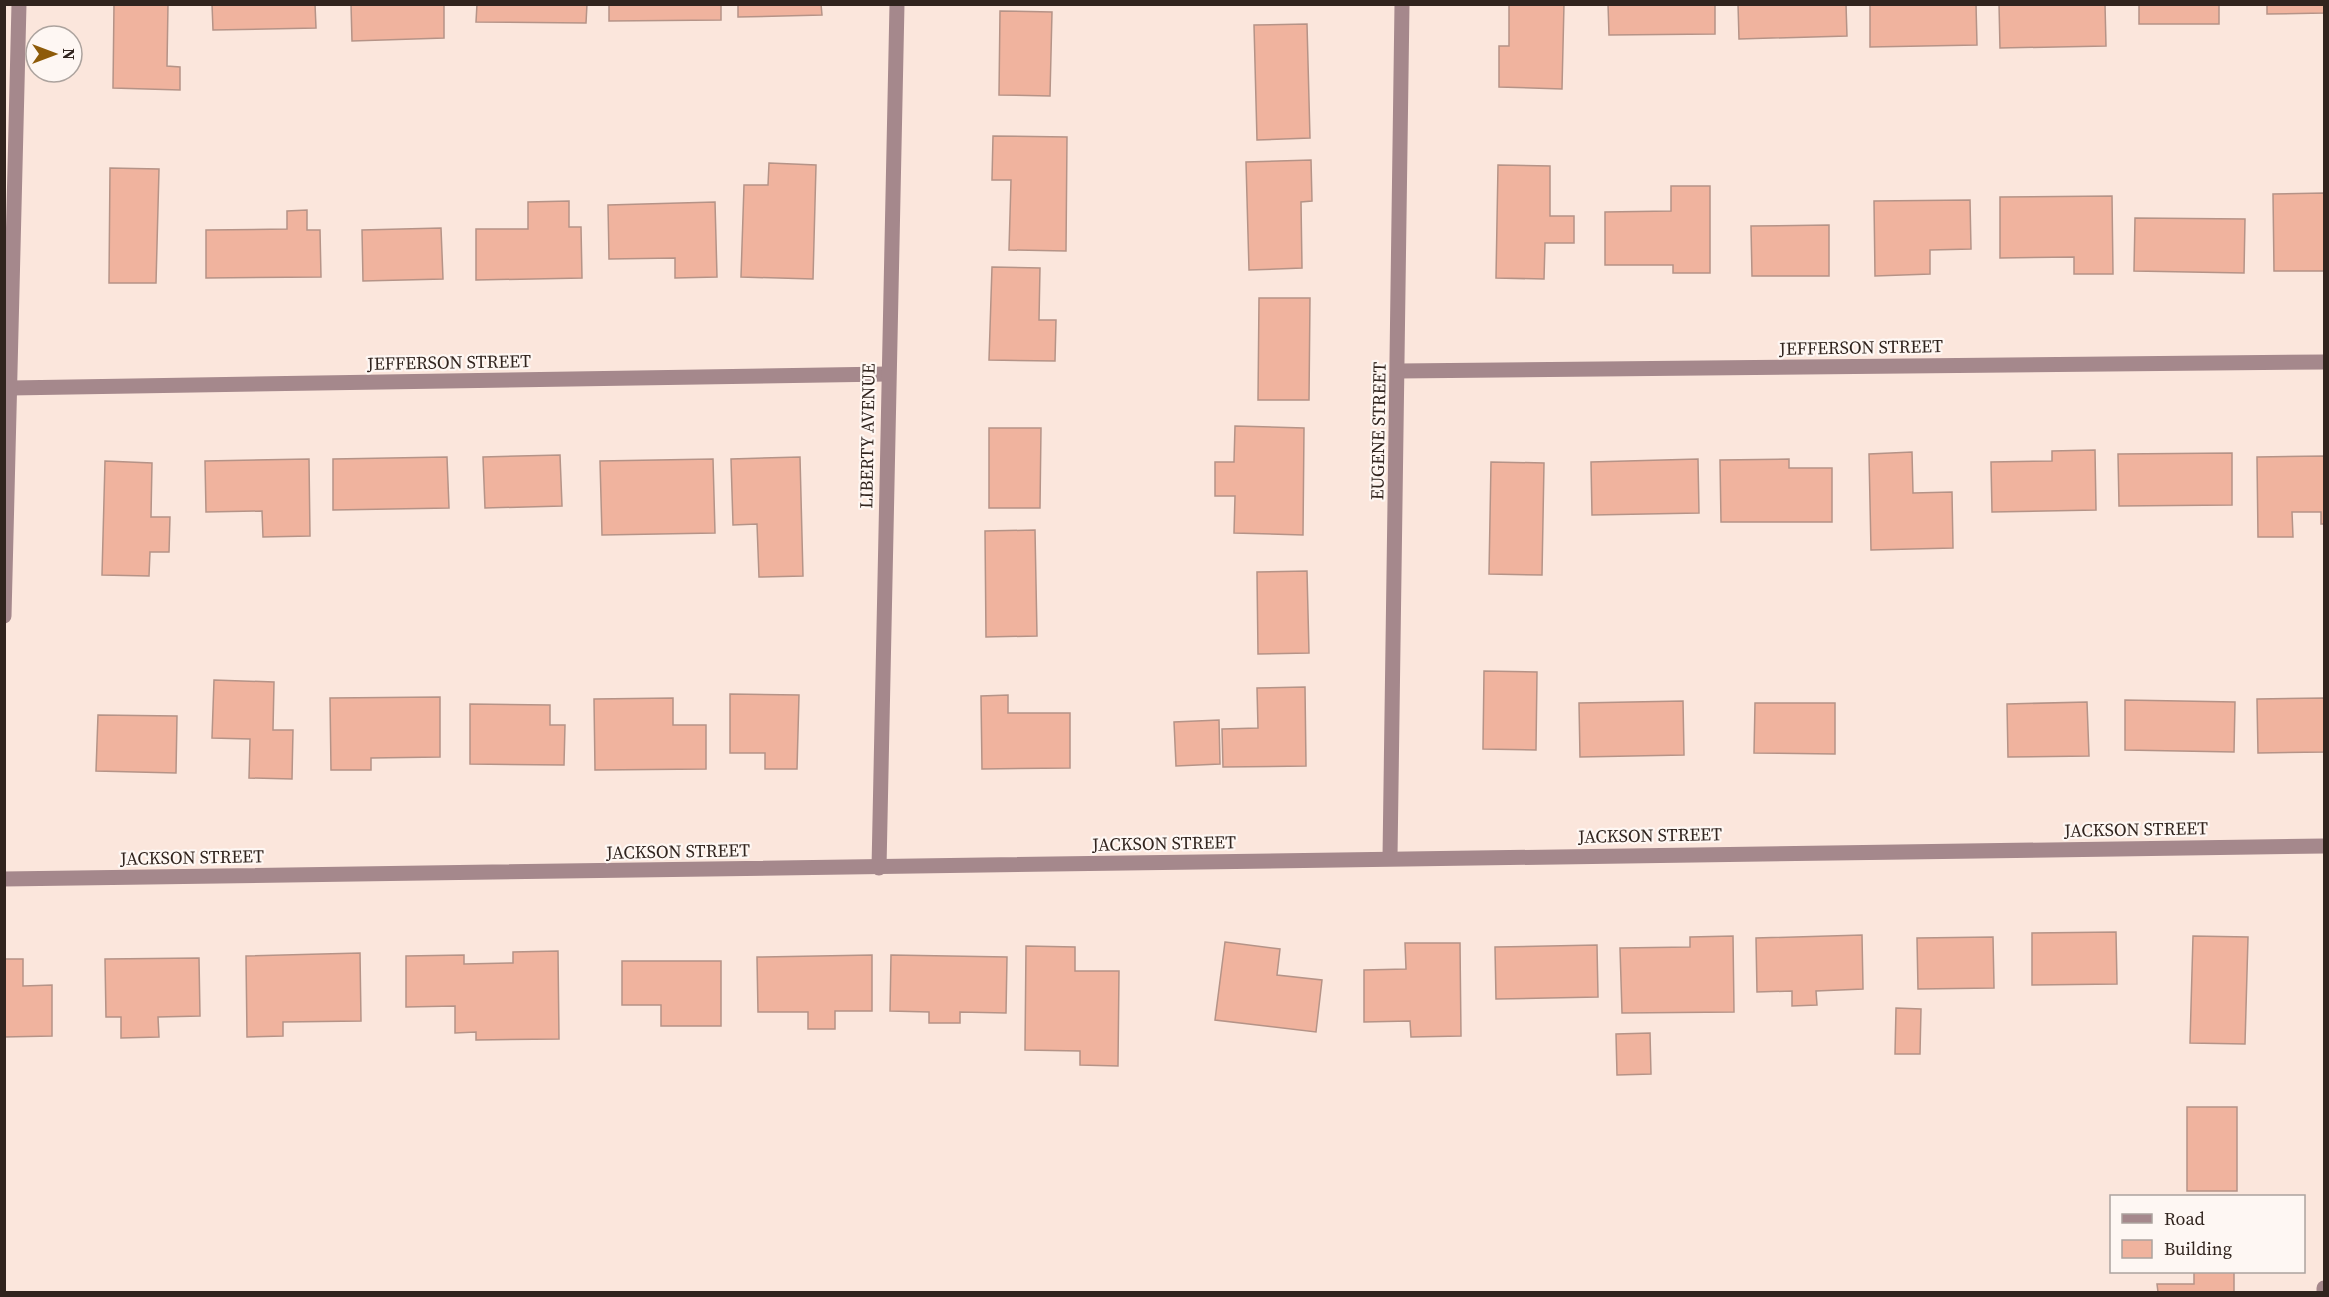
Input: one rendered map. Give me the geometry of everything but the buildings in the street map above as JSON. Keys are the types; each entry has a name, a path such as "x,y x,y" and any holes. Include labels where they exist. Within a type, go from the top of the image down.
{"street":[{"path":"4,616 19,4"},
{"name":"LIBERTY AVENUE","path":"879,868 897,4"},
{"name":"EUGENE STREET","path":"1389,858 1399,371 1402,4"},
{"name":"JEFFERSON STREET","path":"1399,371 2325,362"},
{"name":"JEFFERSON STREET","path":"10,388 888,374"},
{"name":"JACKSON STREET","path":"4,879 2325,846"},
{"path":"2324,1293 2325,1288"}]}
